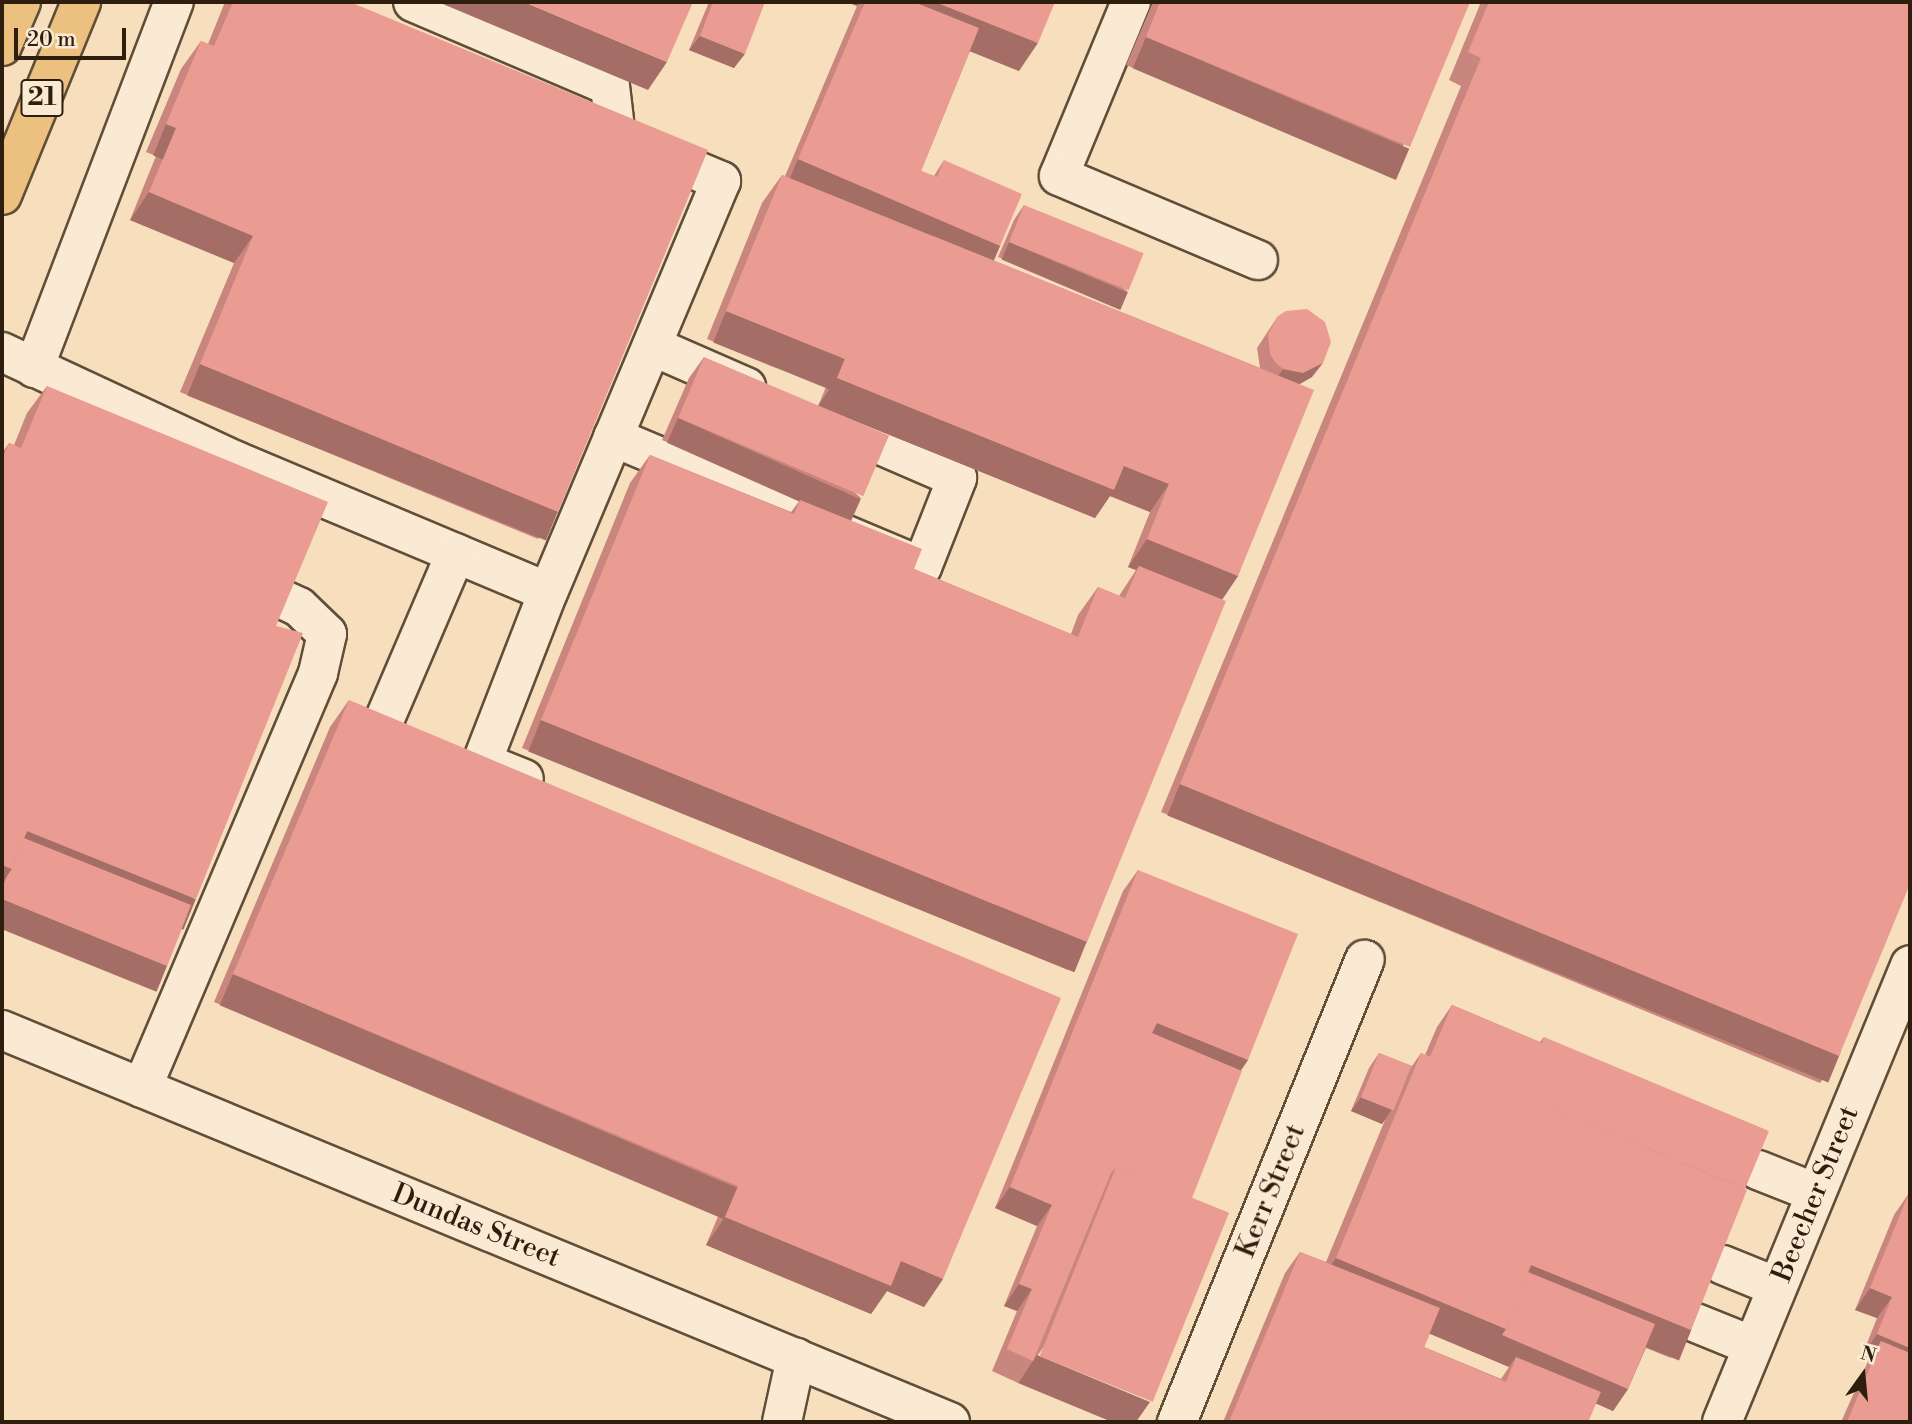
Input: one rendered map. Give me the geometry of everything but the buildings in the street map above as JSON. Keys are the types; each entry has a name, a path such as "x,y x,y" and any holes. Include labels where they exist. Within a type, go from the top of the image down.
{"main road":[{"name":"21","path":"2,195 82,2"}],"street":[{"path":"174,2 18,360 236,461 548,592"},
{"path":"413,2 610,86 616,137 721,181 548,592 482,762 559,794"},
{"path":"1131,2 1059,176 1258,260"},
{"path":"613,437 922,567 957,478 652,346"},
{"path":"386,716 456,553"},
{"path":"142,1088 318,673 327,634 299,607 280,598"},
{"name":"Kerr Street","path":"1177,1422 1365,960"},
{"name":"Beecher Street","path":"1722,1422 1910,965"},
{"name":"Dundas Street","path":"2,1030 950,1422"},
{"path":"1758,1170 1816,1193"},
{"path":"1723,1265 1777,1287"},
{"path":"1696,1323 1753,1346"},
{"path":"782,1422 796,1358"}]}
